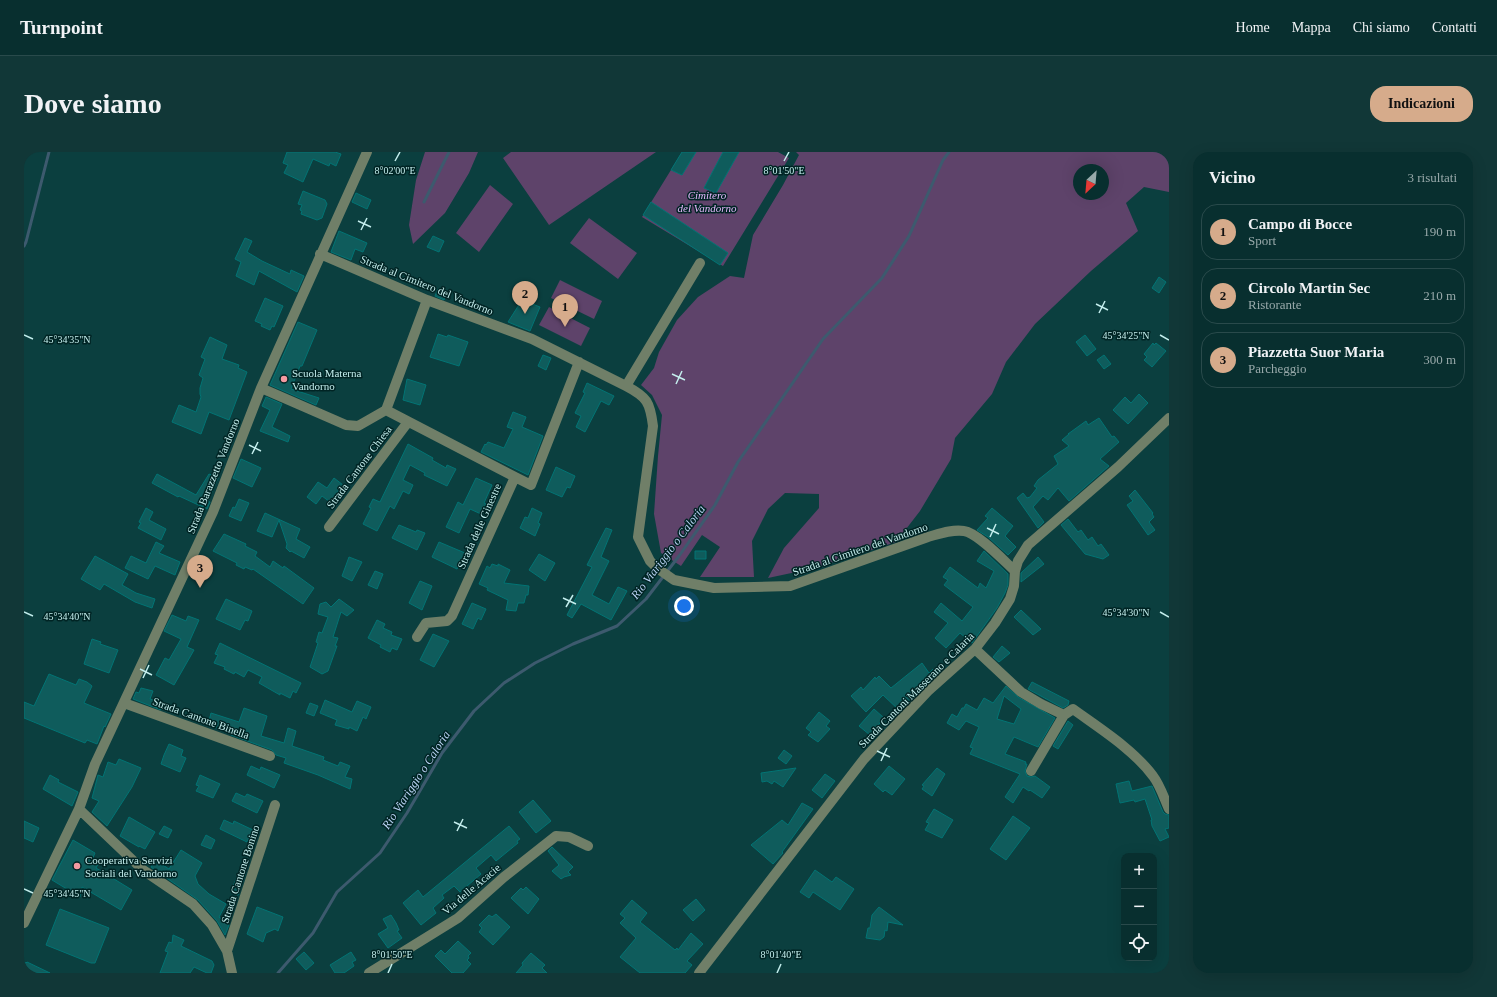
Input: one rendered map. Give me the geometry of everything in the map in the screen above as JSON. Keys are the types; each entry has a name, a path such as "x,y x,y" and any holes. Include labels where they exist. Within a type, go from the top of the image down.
{"street":[{"name":"Strada Barazzetto Vandorno","path":"24,923 79,809 95,764 213,512 261,388 367,152"},
{"name":"Strada al Cimitero del Vandorno","path":"320,254 427,300 532,339 626,386 646,399 651,410 653,426 638,538 650,561 674,580 714,588 790,586 928,537 950,531 965,531 977,537 1015,571"},
{"path":"626,386 700,263"},
{"name":"Strada Cantone Chiesa","path":"261,388 346,425 358,426 386,410 427,300"},
{"name":"Strada delle Ginestre","path":"417,637 426,623 447,621 452,616 515,477 531,485 579,362"},
{"name":"Strada Cantone Chiesa","path":"386,410 515,477"},
{"name":"Strada Cantoni Masserano e Calaria","path":"699,973 864,759 928,691 975,649 995,623 1010,598 1014,586 1015,571 1018,561 1028,545 1118,467 1169,418"},
{"name":"Strada Cantone Chiesa","path":"329,527 408,422"},
{"path":"975,649 1021,692 1064,715"},
{"name":"Strada Cantone Binella","path":"124,703 270,756"},
{"path":"1031,771 1064,715 1073,709 1138,758 1153,776 1169,809"},
{"name":"Strada Cantone Bonino","path":"227,951 275,805"},
{"name":"Strada Cantone Bonino","path":"79,809 143,870 193,904 212,926 227,951 232,973"},
{"name":"Via delle Acacie","path":"369,973 458,918 504,877 556,836 569,837 588,846"}],"green space":[{"path":"425,152 478,152 469,173 445,213 413,244 409,225 416,180"},
{"path":"511,152 656,152 549,225 503,158"},
{"name":"Cimitero del Vandorno","path":"682,152 778,152 789,158 723,266 642,217"},
{"path":"796,152 1169,152 1169,192 1144,187 1126,203 1138,231 1091,271 1035,324 1006,362 992,394 955,438 951,459 920,511 896,542 815,568 768,578 784,548 819,508 819,494 785,493 768,509 752,541 754,577 700,577 720,547 702,535 681,566 661,553 654,514 662,415 652,395 641,385 654,368 659,352 677,320 698,297 730,276 744,278 753,235 799,155"},
{"path":"490,185 513,204 479,252 456,233"},
{"path":"589,218 637,253 618,279 570,243"},
{"path":"560,280 602,301 594,319 551,298"},
{"path":"549,307 590,328 581,346 539,325"}],"building":[{"path":"287,152 335,152 341,154 336,166 330,163 329,166 313,159 303,182 284,173 288,165 283,163"},
{"path":"682,152 696,152 682,175 671,170"},
{"path":"723,152 739,152 716,193 704,188"},
{"path":"303,191 325,200 327,204 322,218 317,220 301,214 302,211 300,210 302,205 298,204"},
{"path":"356,193 371,200 367,209 352,202"},
{"path":"651,202 728,253 720,265 643,215"},
{"path":"339,231 367,243 363,252 355,249 351,260 331,252"},
{"path":"433,236 444,241 439,252 427,247"},
{"path":"245,238 252,241 247,252 290,274 291,270 304,276 297,292 259,271 254,285 236,276 241,262 235,259"},
{"path":"1159,277 1166,282 1159,293 1152,288"},
{"path":"438,289 447,292 444,300 435,296"},
{"path":"265,298 283,306 274,327 272,326 270,330 261,326 262,324 255,321"},
{"path":"522,300 540,307 530,331 508,322"},
{"path":"298,322 317,330 291,389 319,398 316,405 270,385"},
{"path":"438,334 447,337 448,335 468,342 459,366 430,357"},
{"path":"1085,335 1096,349 1087,356 1076,342"},
{"path":"210,337 227,345 222,359 239,365 238,368 247,372 229,420 209,412 201,434 172,422 179,405 196,412 201,397 200,388 203,378 199,375 205,359 201,357"},
{"path":"1153,343 1154,345 1156,343 1166,351 1152,367 1144,360 1147,357 1144,354"},
{"path":"543,355 551,358 546,370 538,366"},
{"path":"1104,355 1111,364 1104,369 1097,360"},
{"path":"407,379 426,385 420,405 403,400"},
{"path":"587,383 614,396 609,405 601,401 585,432 576,427 581,416 575,413 585,393 583,392"},
{"path":"1139,394 1148,403 1128,424 1113,410 1125,397 1131,403"},
{"path":"266,397 282,404 272,427 290,436 288,442 260,431 270,410 262,406"},
{"path":"513,412 526,417 522,427 543,436 528,475 481,452 485,444 486,445 488,442 504,448 513,429 507,427"},
{"path":"1099,418 1112,437 1114,436 1119,442 1100,459 1109,466 1069,501 1058,488 1048,500 1043,496 1033,507 1044,522 1038,528 1017,498 1023,493 1027,498 1030,497 1037,488 1034,486 1038,480 1058,464 1054,456 1069,446 1062,440 1068,434 1086,421 1088,425"},
{"path":"408,444 433,458 432,460 446,468 447,465 456,469 447,486 424,475 425,473 410,465 403,480 413,485 409,494 403,491 394,509 390,506 377,531 363,524 371,508 369,507 373,499 380,502"},
{"path":"241,459 261,468 252,487 233,478"},
{"path":"556,467 575,476 570,488 567,487 562,497 546,490"},
{"path":"157,474 196,495 209,474 218,478 208,501 210,502 207,509 179,496 178,497 152,483"},
{"path":"334,478 343,485 330,502 322,496 316,504 307,497 318,482 327,488"},
{"path":"476,478 492,485 481,514 470,509 459,533 446,527 458,502 463,505"},
{"path":"1135,490 1153,513 1152,514 1154,517 1149,522 1155,530 1148,535 1127,505 1133,501 1129,496"},
{"path":"239,499 249,503 241,521 229,516"},
{"path":"146,508 153,512 149,520 166,529 161,540 138,528 141,523 139,522"},
{"path":"532,508 542,513 538,523 540,524 535,536 520,528 525,517 528,518"},
{"path":"992,508 1013,526 1005,536 1016,547 1008,555 988,537 977,530 988,518 985,516"},
{"path":"265,513 300,529 296,539 310,547 304,558 291,551 290,552 286,548 287,544 279,520 272,537 257,531"},
{"path":"1068,519 1078,532 1081,530 1088,540 1092,537 1098,546 1101,544 1109,555 1103,559 1085,554 1061,525"},
{"path":"399,525 416,532 417,530 425,533 417,550 392,538"},
{"path":"606,528 612,530 601,557 609,561 592,595 609,604 618,587 627,591 611,620 581,604 572,618 567,615 592,567 587,565"},
{"path":"224,534 246,544 245,546 257,552 255,556 270,567 273,561 283,568 284,566 314,588 303,604 253,569 252,570 245,567 244,569 236,565 237,563 213,551"},
{"path":"156,542 164,546 159,553 180,562 175,575 155,566 148,579 125,568 131,556 146,563"},
{"path":"439,542 465,553 457,569 432,557"},
{"path":"695,551 706,551 706,559 695,559"},
{"path":"984,551 1008,574 1008,585 1005,593 997,608 972,643 960,633 946,648 935,638 948,623 934,612 941,603 962,621 973,607 944,585 948,580 943,577 950,567 978,588 980,583 986,588 994,571 977,561"},
{"path":"539,554 555,563 545,581 529,570"},
{"path":"95,556 128,574 122,585 136,593 155,599 152,608 135,602 104,584 100,590 81,579"},
{"path":"349,557 362,562 352,581 342,576"},
{"path":"1038,557 1044,564 1021,582 1021,573"},
{"path":"492,564 498,566 498,564 510,570 504,583 529,586 528,595 526,595 524,603 518,603 516,611 506,610 508,600 487,590 488,588 479,584 487,566 490,568"},
{"path":"375,571 383,574 377,589 368,585"},
{"path":"420,581 432,586 422,610 409,603"},
{"path":"226,599 252,611 248,621 245,620 240,630 216,619"},
{"path":"339,599 354,610 347,616 341,612 333,637 338,638 335,646 337,646 328,671 322,674 310,667 318,643 316,642 319,632 322,633 328,617 318,614 320,604 326,602 331,607"},
{"path":"472,603 486,609 481,620 478,618 473,629 462,624"},
{"path":"1021,610 1041,629 1033,635 1014,617"},
{"path":"172,615 186,621 188,616 199,620 187,647 194,650 174,685 156,675 165,658 169,660 181,639 164,631"},
{"path":"377,620 385,624 383,628 392,632 391,635 402,639 397,650 392,648 390,652 368,638"},
{"path":"433,634 449,641 434,667 420,660"},
{"path":"92,639 101,642 100,644 118,650 109,673 84,664"},
{"path":"220,643 301,683 296,693 293,691 290,698 280,693 280,695 259,683 262,677 248,670 244,677 235,672 234,674 224,669 225,667 214,663 218,655 215,654"},
{"path":"1002,646 1010,653 999,662 993,657"},
{"path":"922,663 929,673 933,669 937,674 900,711 883,695 866,712 851,696 861,687 863,690 875,677 876,679 879,676 891,688"},
{"path":"49,674 76,685 79,679 92,686 84,703 111,714 105,727 104,726 97,744 87,740 85,743 24,718 24,702 34,706"},
{"path":"1032,682 1069,701 1068,705 1063,708 1028,689"},
{"path":"1006,686 1018,697 1055,718 1038,747 1014,737 1005,754 1026,762 1025,764 1027,764 1025,771 1027,776 1035,776 1050,787 1042,798 1023,787 1013,803 1005,797 1020,774 970,754 973,748 970,747 979,727 966,721 959,730 947,723 952,714 957,717 966,704 977,710 984,698 993,703","holes":["1004,696 1021,709 1014,724 997,719"]},
{"path":"141,688 153,691 150,699 163,703 161,710 133,699 136,692 139,693"},
{"path":"325,700 352,712 357,701 371,707 366,719 363,717 357,731 349,727 349,729 335,725 337,720 320,713"},
{"path":"310,703 318,706 314,716 306,713"},
{"path":"244,708 267,716 261,736 284,743 288,728 296,731 292,746 324,757 323,760 338,766 340,762 350,766 345,777 352,779 350,789 318,775 284,763 286,758 276,755 272,750 208,725 211,713 239,722"},
{"path":"874,709 884,718 870,735 859,726"},
{"path":"819,712 830,721 826,726 830,729 818,742 808,735 811,732 806,728"},
{"path":"1068,721 1073,725 1058,749 1053,746"},
{"path":"169,744 183,750 181,756 186,758 180,772 161,764"},
{"path":"784,750 792,756 786,764 778,758"},
{"path":"119,759 141,768 132,787 107,826 92,812 99,801 92,798 98,775 103,777 108,762 116,765"},
{"path":"251,766 260,770 261,767 280,775 274,788 247,775"},
{"path":"889,766 905,779 892,795 885,790 883,792 874,784"},
{"path":"796,768 783,787 774,781 772,784 767,781 762,782 761,773"},
{"path":"937,768 945,774 932,796 922,789 924,786 922,785"},
{"path":"825,774 835,781 822,798 812,790"},
{"path":"50,775 59,780 58,782 78,792 72,806 43,789"},
{"path":"200,775 220,784 213,798 196,791 199,786 196,785"},
{"path":"1129,781 1132,791 1152,786 1163,812 1169,815 1169,828 1165,829 1169,837 1160,841 1152,826 1152,820 1145,799 1135,802 1134,800 1120,803 1116,784"},
{"path":"236,793 245,797 247,794 263,801 257,813 232,801"},
{"path":"533,800 551,821 536,833 519,812"},
{"path":"802,803 813,809 782,852 783,853 773,864 751,845 782,820 788,825"},
{"path":"934,809 953,820 942,838 925,830 929,823 926,822"},
{"path":"1013,816 1030,828 1006,860 990,849"},
{"path":"129,817 155,832 145,849 120,836"},
{"path":"224,820 233,824 234,821 253,830 247,842 220,829"},
{"path":"24,821 39,828 33,842 24,838"},
{"path":"164,826 172,830 168,838 159,834"},
{"path":"509,826 520,839 517,841 518,843 496,861 491,855 476,868 481,874 460,892 454,886 442,895 444,898 433,908 436,913 421,925 403,903 418,890 423,897"},
{"path":"206,835 215,840 211,849 201,845"},
{"path":"73,840 95,853 92,860 98,864 96,868 132,890 121,910 82,887 80,897 52,880"},
{"path":"552,847 573,867 568,872 571,875 561,879 552,871 559,865 548,851"},
{"path":"181,850 202,863 195,876 198,884 209,894 226,904 219,917 229,925 225,935 217,921 198,900 151,867 155,860 169,869"},
{"path":"242,870 246,872 238,895 232,893 232,889"},
{"path":"815,870 832,882 836,877 854,889 840,910 813,892 809,898 800,892"},
{"path":"526,887 539,899 528,914 511,898 521,888 523,890"},
{"path":"696,899 705,910 693,921 683,910"},
{"path":"632,900 647,913 640,922 675,950 677,948 678,950 691,933 703,944 687,961 692,965 685,973 640,973 620,957 636,938 620,923 625,918 620,914"},
{"path":"257,907 283,917 278,931 275,929 266,933 263,942 247,934"},
{"path":"879,907 903,925 888,922 887,931 885,930 884,937 880,940 866,938 868,928 870,928 872,915"},
{"path":"60,909 109,928 95,963 91,963 46,945"},
{"path":"496,914 510,927 493,945 479,932 482,928 479,925 489,915 492,917"},
{"path":"391,915 399,930 397,931 402,938 388,948 378,934 388,928 383,919"},
{"path":"173,935 184,940 181,946 212,961 214,965 211,973 207,973 194,967 190,973 160,973 168,952 165,951 169,942 172,943"},
{"path":"458,941 471,953 467,960 471,964 463,973 452,973 435,956 441,950 445,954"},
{"path":"304,952 314,963 306,970 296,959"},
{"path":"351,952 356,960 352,962 354,966 344,973 335,973 330,965"},
{"path":"531,953 545,965 542,968 547,973 516,973"},
{"path":"24,962 27,962 50,973 24,973"}],"waterway":[{"path":"24,246 49,152"},
{"path":"424,202 449,152"},
{"name":"Rio Viariggio o Caloria","path":"278,973 313,933 337,892 380,853 407,813 442,753 474,711 504,683 535,663 573,644 617,626 646,599 715,505 738,462 823,339 882,278 909,236 943,160 949,152"}],"place":[{"name":"Circolo Martin Sec","path":"525,314"},
{"name":"Campo di Bocce","path":"565,327"},
{"name":"Scuola Materna Vandorno","path":"284,379"},
{"name":"Piazzetta Suor Maria","path":"200,588"},
{"name":"Cooperativa Servizi Sociali del Vandorno","path":"77,866"}]}
